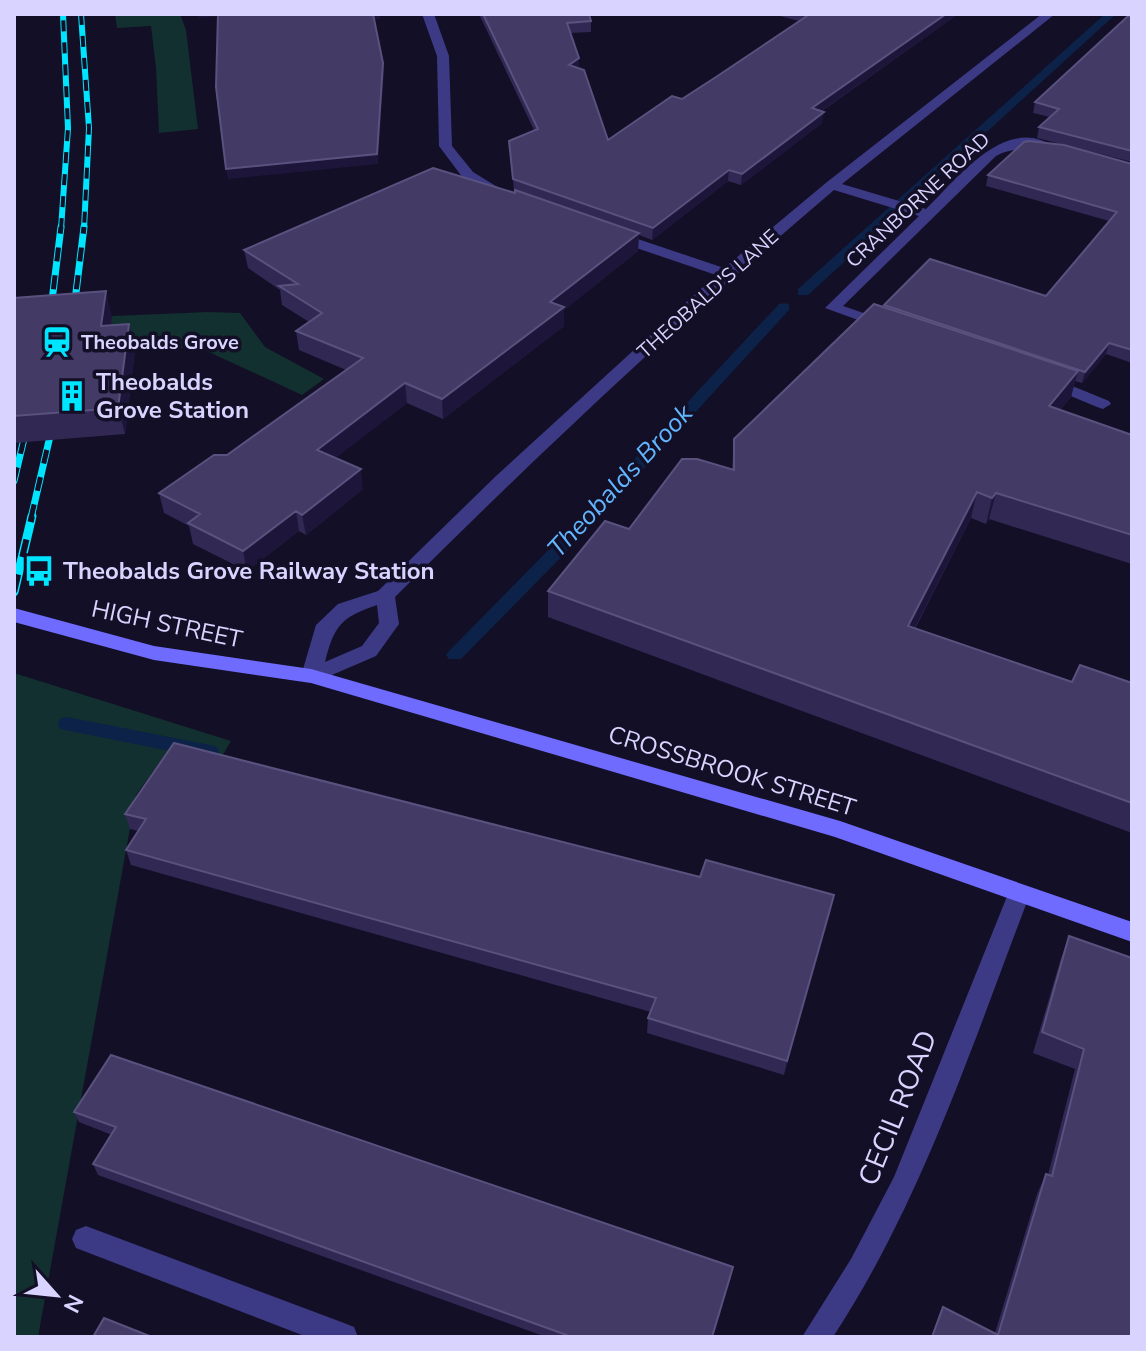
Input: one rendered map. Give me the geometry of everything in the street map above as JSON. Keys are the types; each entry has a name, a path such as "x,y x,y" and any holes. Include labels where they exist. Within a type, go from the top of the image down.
{"main road":[{"name":"HIGH STREET","path":"14,615 154,653 311,676"},
{"name":"CROSSBROOK STREET","path":"311,676 840,830 1132,932"}],"street":[{"path":"428,14 443,56 446,146 468,175 516,201"},
{"name":"THEOBALD'S LANE","path":"311,676 323,630 345,609 385,595 502,480 726,274 832,185 1049,14"},
{"name":"CRANBORNE ROAD","path":"901,331 833,308 991,153 1006,144 1032,143 1060,150"},
{"path":"832,185 928,214"},
{"path":"602,232 726,274"},
{"path":"1029,374 1074,389 1103,404"},
{"path":"311,676 369,651 389,624 385,595"},
{"name":"CECIL ROAD","path":"816,1337 861,1269 905,1183 1019,894"},
{"path":"86,1239 344,1337"}],"green space":[{"path":"115,14 180,14 186,30 198,129 159,133 151,26 117,28"},
{"path":"240,313 265,347 324,379 302,395 198,347 107,352 112,316"},
{"path":"14,673 231,741 218,763 167,752 136,795 38,1337 14,1337"}],"building":[{"path":"218,14 373,14 383,63 377,154 226,169 216,87"},
{"path":"483,14 589,14 591,21 567,23 579,58 569,65 584,70 608,140 672,96 682,99 810,14 946,14 812,108 824,112 742,174 729,170 653,228 513,179 509,141 538,129"},
{"path":"1128,16 1132,17 1132,151 1039,127 1059,109 1035,102"},
{"path":"1024,142 1064,145 1132,164 1132,350 1109,343 1085,372 884,305 930,259 1046,296 1117,212 988,175"},
{"path":"433,168 515,193 515,190 639,233 550,302 564,307 442,399 405,383 317,450 361,469 302,515 296,511 243,551 188,523 200,514 159,493 214,455 227,455 363,358 296,331 322,313 279,286 298,284 244,250"},
{"path":"106,291 101,326 129,324 118,408 14,416 14,298"},
{"path":"874,304 1078,371 1049,406 1132,435 1132,535 996,493 992,498 977,492 908,626 1072,682 1080,665 1132,683 1132,803 548,591 605,521 629,529 682,459 697,459 734,470 734,439"},
{"path":"174,743 700,877 706,860 834,895 787,1061 648,1018 656,998 126,850 146,819 125,814"},
{"path":"1069,936 1132,958 1132,1337 932,1337 943,1307 998,1335 1046,1174 1052,1176 1084,1049 1042,1032"},
{"path":"111,1055 733,1267 712,1337 572,1337 93,1164 116,1127 74,1112"},
{"path":"104,1318 152,1337 93,1337"}],"waterway":[{"name":"Theobalds Brook","path":"803,292 1111,14"},
{"name":"Theobalds Brook","path":"455,655 580,528 784,307"},
{"name":"Theobalds Brook","path":"67,724 210,752"}],"railway":[{"path":"61,229 68,128 63,14"},
{"path":"81,14 89,128 84,229"},
{"path":"50,317 61,227"},
{"path":"73,317 84,227"},
{"path":"31,518 54,419"},
{"path":"14,481 28,422"},
{"path":"14,592 32,516"}],"place":[{"name":"Theobalds Grove","path":"57,342"},
{"name":"Theobalds Grove Station","path":"72,396"},
{"name":"Theobalds Grove Railway Station","path":"39,571"}]}
